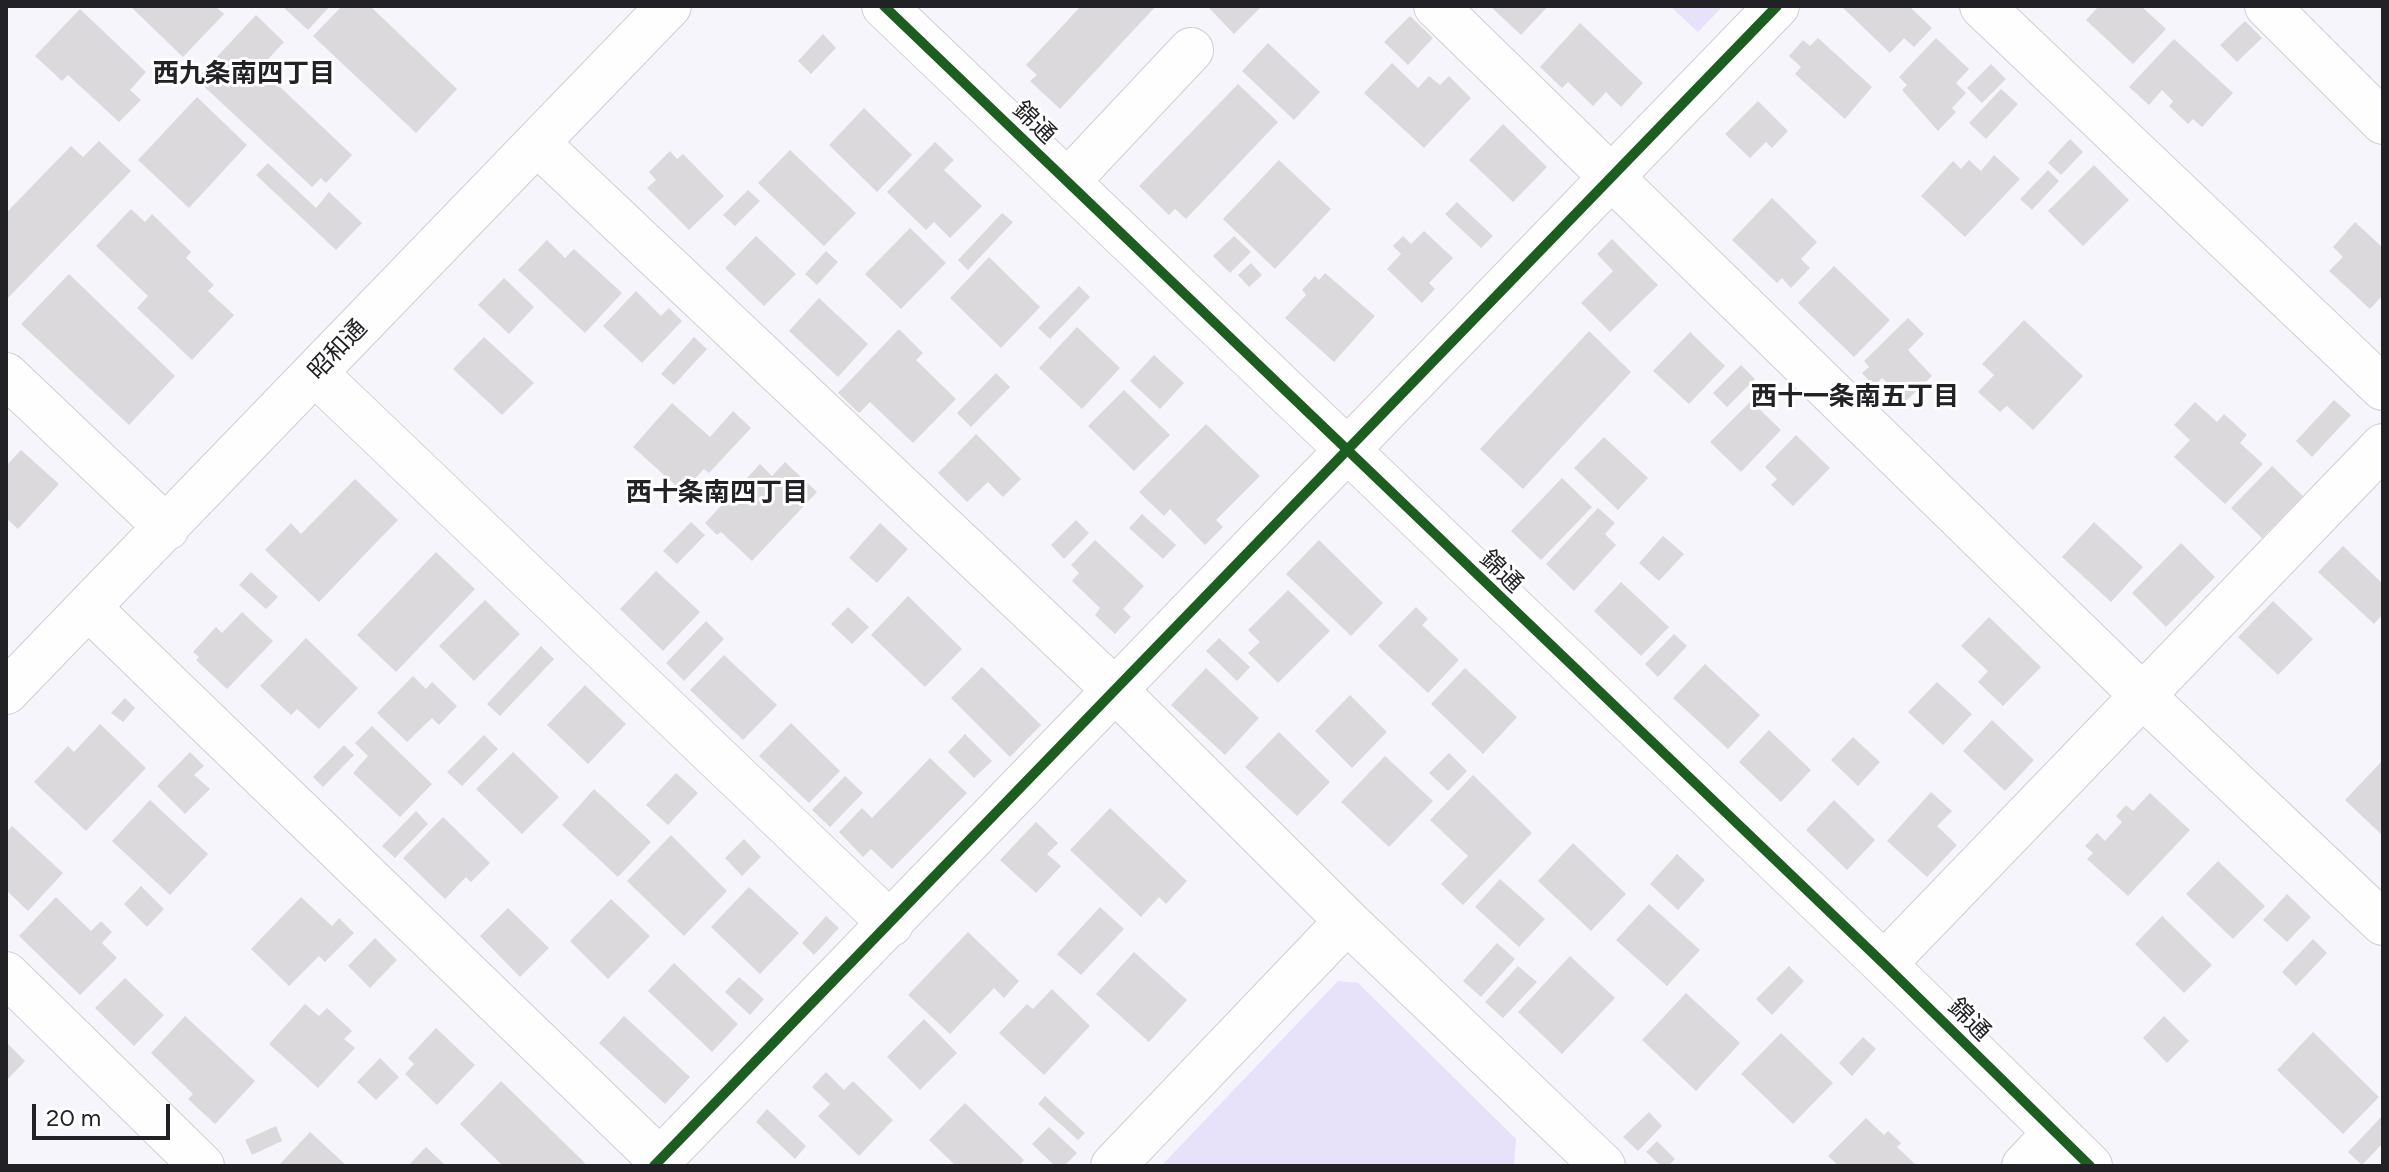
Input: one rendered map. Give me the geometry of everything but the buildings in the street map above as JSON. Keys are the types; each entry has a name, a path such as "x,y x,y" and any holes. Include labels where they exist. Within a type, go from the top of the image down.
{"street":[{"name":"昭和通","path":"6,692 669,6"},
{"name":"錦通","path":"884,6 1347,453 1884,964 2090,1166"},
{"path":"1436,6 2142,695 2383,923"},
{"path":"89,608 657,1163 1777,6"},
{"path":"1982,6 2383,388"},
{"path":"2267,6 2383,122"},
{"path":"1067,182 1191,50"},
{"path":"537,143 1116,691 1583,1159"},
{"path":"315,373 891,924"},
{"path":"6,375 167,528"},
{"path":"1884,964 2383,446"},
{"path":"1113,1166 1347,921"},
{"path":"6,974 202,1166"},
{"path":"2024,1166 2055,1133"}],"shaded area":[{"path":"1670,6 1723,6 1698,32"},
{"path":"1338,981 1358,983 1516,1139 1514,1166 1161,1166"}],"cycle path":[{"path":"884,6 1884,964 2090,1166"},
{"path":"654,1166 1777,6"}],"district":[{"name":"西九条南四丁目","path":"244,74"},
{"name":"西十一条南五丁目","path":"1855,397"},
{"name":"西十条南四丁目","path":"717,493"}]}
